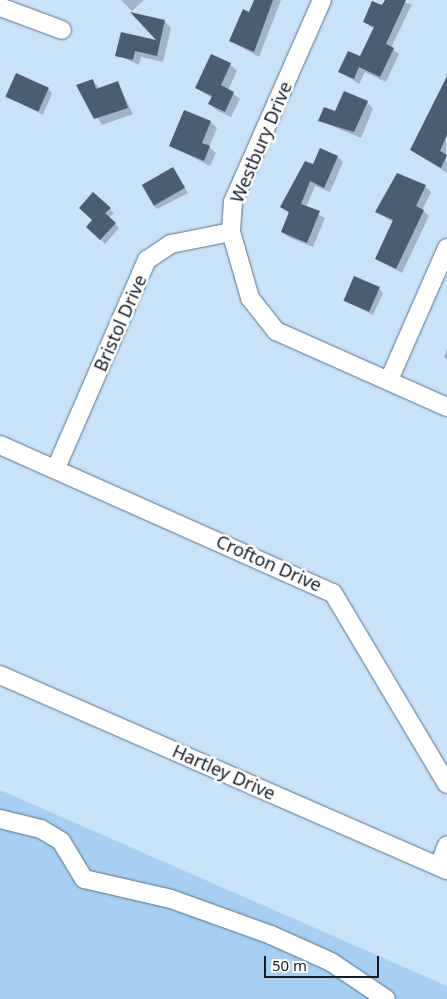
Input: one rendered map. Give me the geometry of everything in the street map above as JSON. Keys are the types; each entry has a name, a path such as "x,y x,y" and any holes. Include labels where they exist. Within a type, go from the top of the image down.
{"street":[{"name":"Westbury Drive","path":"322,0 233,202 231,232 250,298 264,321 276,331 447,407"},
{"path":"0,6 62,30"},
{"name":"Bristol Drive","path":"56,468 147,260 171,244 231,232"},
{"path":"388,380 447,248"},
{"name":"Crofton Drive","path":"0,445 56,468 333,593 447,784"},
{"name":"Hartley Drive","path":"0,675 443,868"},
{"path":"0,819 41,829 61,841 84,879 171,899 271,935 331,962 386,999"},
{"path":"443,868 447,846"}],"shaded area":[{"path":"0,790 447,986 447,999 0,999"}],"building":[{"path":"254,0 273,0 254,52 229,41 243,9 249,12"},
{"path":"385,0 406,0 386,44 394,48 380,77 359,67 354,79 338,72 348,51 360,56 374,27 363,22 372,1 382,5"},
{"path":"130,12 165,20 157,56 135,51 133,60 115,56 121,32 156,40"},
{"path":"211,54 231,63 221,85 234,92 225,112 208,104 212,96 195,88"},
{"path":"16,73 49,88 38,111 5,97"},
{"path":"447,76 447,135 440,151 447,155 441,168 410,150"},
{"path":"93,79 96,89 118,81 128,108 94,119 76,85"},
{"path":"344,91 368,101 354,132 318,121 324,107 335,111"},
{"path":"184,110 211,121 202,143 210,146 204,161 169,146"},
{"path":"320,148 338,156 324,188 310,181 301,204 320,211 307,243 281,232 289,212 280,207 305,161 313,164"},
{"path":"173,167 185,188 154,206 142,185"},
{"path":"397,173 426,185 416,206 424,210 396,269 375,259 393,220 375,212"},
{"path":"93,192 111,208 105,213 116,223 100,240 86,227 92,220 79,208"},
{"path":"354,276 380,287 369,312 343,301"}]}
